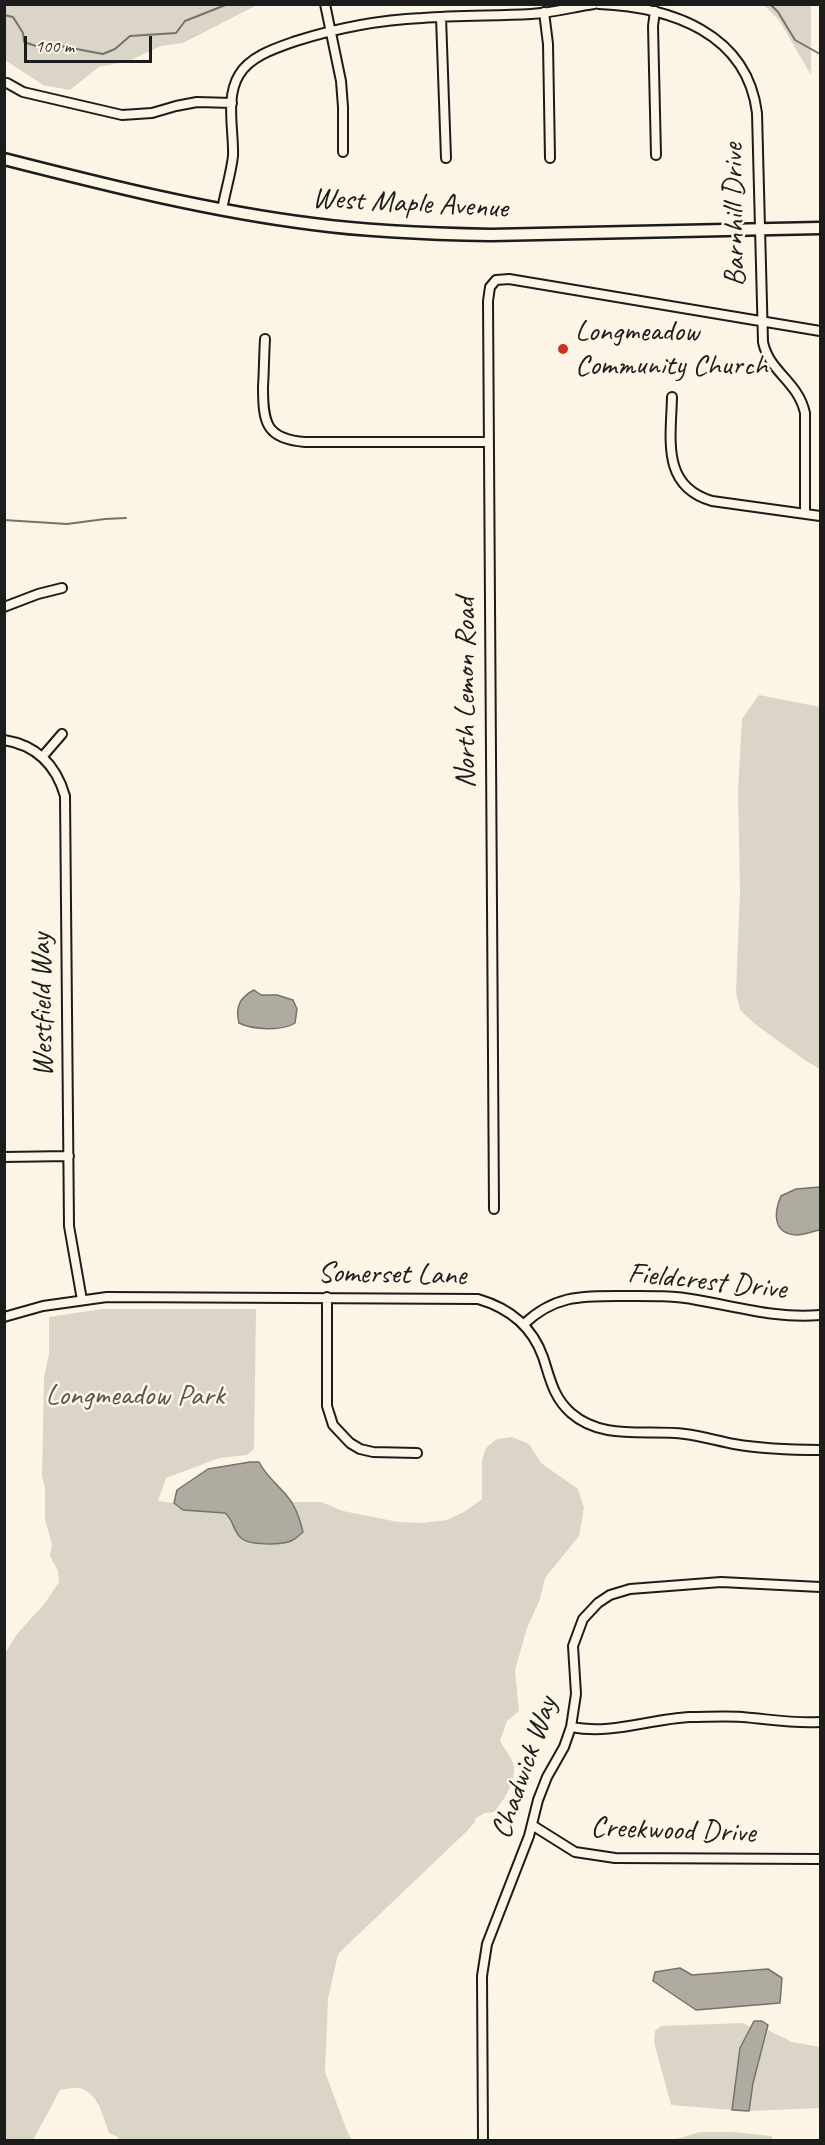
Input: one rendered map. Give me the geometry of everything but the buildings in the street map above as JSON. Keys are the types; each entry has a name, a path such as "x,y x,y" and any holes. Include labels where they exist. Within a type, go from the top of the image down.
{"main road":[{"name":"West Maple Avenue","path":"4,159 164,198 222,210 315,224 446,234 820,228"}],"street":[{"path":"325,4 341,81 343,152"},
{"path":"222,210 232,160 234,86 238,76 255,58 284,45 330,32 380,22 544,12 594,4"},
{"name":"Barnhill Drive","path":"599,4 655,11 685,22 714,38 731,52 745,72 755,97 757,113 764,350 795,389 803,406 805,514"},
{"path":"655,11 652,26 656,155"},
{"path":"544,12 548,44 550,158"},
{"path":"441,17 446,158"},
{"path":"7,83 23,92 122,116 152,113 197,102 232,103"},
{"name":"North Lemon Road","path":"494,1209 488,442 488,301 492,283 508,279 762,321"},
{"path":"762,321 820,331"},
{"path":"265,339 263,410 265,422 271,431 282,438 305,442 488,442"},
{"path":"672,397 672,461 679,480 686,488 699,497 712,501 820,516"},
{"path":"4,607 62,588"},
{"path":"43,756 62,734"},
{"name":"Westfield Way","path":"4,740 17,742 43,756 61,782 65,796 69,1226 82,1300"},
{"path":"4,1157 69,1156"},
{"name":"Somerset Lane","path":"4,1317 43,1306 107,1297 478,1299 503,1309 524,1324 543,1356 558,1399 572,1414 595,1428 615,1432 684,1434 775,1449 820,1450"},
{"path":"327,1297 327,1406 333,1425 350,1443 360,1449 372,1452 417,1453"},
{"name":"Fieldcrest Drive","path":"524,1324 545,1307 576,1297 695,1299 778,1315 820,1315"},
{"name":"Chadwick Way","path":"483,2140 483,1964 487,1944 532,1825 544,1785 564,1747 571,1727 576,1694 574,1640 584,1619 598,1603 610,1595 630,1590 697,1583 741,1582 820,1587"},
{"path":"571,1727 589,1731 616,1730 689,1717 739,1717 798,1723 820,1722"},
{"name":"Creekwood Drive","path":"532,1825 575,1852 615,1858 820,1859"}],"green space":[{"path":"4,5 257,5 183,43 161,46 129,61 99,67 70,90 43,85 5,60"},
{"path":"764,5 811,5 811,75 779,20"},
{"path":"759,695 820,707 820,1069 755,1024 740,1010 736,992 740,891 738,789 742,719"},
{"name":"Longmeadow Park","path":"102,1309 256,1309 254,1449 247,1455 219,1458 166,1478 158,1501 174,1503 183,1510 225,1513 241,1539 282,1543 303,1532 291,1502 321,1502 343,1511 398,1522 422,1523 447,1520 464,1512 482,1499 482,1460 486,1448 497,1439 512,1437 529,1444 541,1463 578,1489 584,1508 579,1536 545,1578 515,1670 519,1711 507,1721 500,1741 514,1767 513,1779 505,1797 494,1812 485,1813 476,1818 466,1832 338,1954 328,1999 325,2072 352,2140 119,2140 118,2137 109,2133 92,2095 76,2088 60,2090 33,2140 5,2140 4,1655 17,1634 45,1603 59,1582 58,1571 50,1556 52,1545 45,1519 45,1488 42,1476 44,1377 49,1354 49,1317"},
{"path":"743,2023 750,2027 740,2048 732,2110 671,2105 654,2042 655,2031 661,2026"},
{"path":"768,2030 792,2042 820,2047 820,2108 749,2111 753,2083"},
{"path":"700,2132 771,2136 773,2140 673,2140"}],"shaded area":[{"path":"254,990 261,995 277,995 293,1000 297,1009 295,1023 290,1026 268,1029 239,1023 238,1007 242,999"},
{"path":"820,1187 820,1230 797,1235 783,1231 776,1215 781,1196 796,1189"},
{"path":"259,1462 293,1504 303,1532 293,1540 273,1544 250,1542 240,1537 225,1513 183,1510 174,1503 177,1490 208,1469"},
{"path":"680,1968 692,1975 768,1969 782,1978 780,2003 696,2010 653,1981 655,1972"},
{"path":"754,2021 762,2021 768,2025 753,2083 749,2111 732,2110 740,2048"}],"waterway":[{"path":"4,15 13,17 23,33 24,42 36,46 55,45 103,54 115,49 130,36 176,33 185,21 228,4"},
{"path":"770,4 778,12 795,40 820,54"},
{"path":"4,520 67,524 126,518"}],"place":[{"name":"Longmeadow Community Church","path":"563,349"}]}
